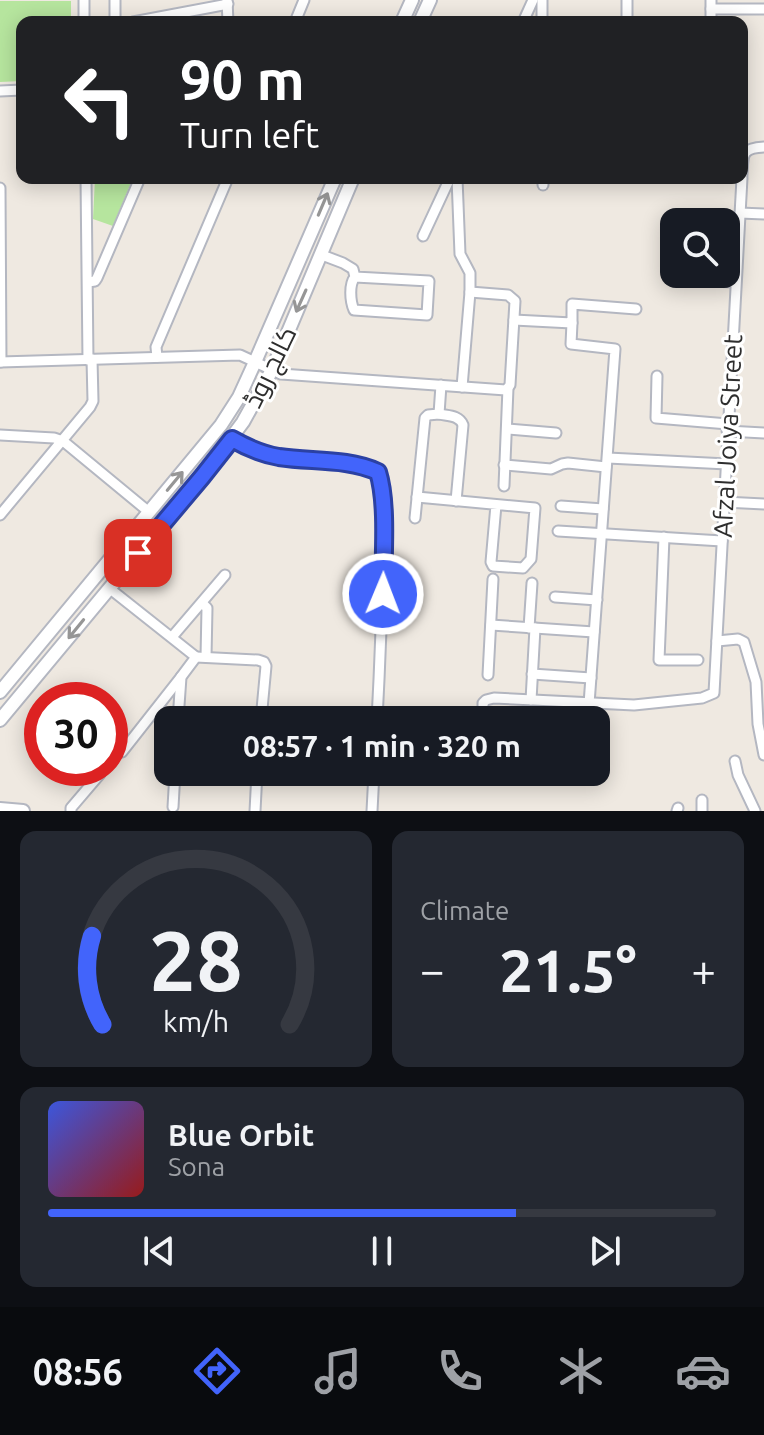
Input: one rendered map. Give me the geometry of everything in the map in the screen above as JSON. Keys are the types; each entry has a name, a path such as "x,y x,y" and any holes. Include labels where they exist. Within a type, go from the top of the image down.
{"main road":[{"name":"کالج روڈ","path":"0,692 221,425 239,397 332,184"},
{"name":"کالج روڈ","path":"0,720 232,439 272,370 351,184"},
{"path":"139,524 152,536"},
{"path":"0,809 23,811"}],"street":[{"path":"162,16 228,2"},
{"path":"711,5 764,9"},
{"path":"0,515 93,401 86,184"},
{"path":"88,282 97,278 137,184"},
{"path":"157,357 156,347 225,184"},
{"path":"423,236 447,184"},
{"path":"457,184 460,254 470,273 462,387"},
{"name":"Afzal Joiya Street","path":"740,213 742,184"},
{"path":"0,188 1,362 240,355 281,374 508,388"},
{"path":"740,213 764,214"},
{"path":"322,255 351,267 355,277"},
{"path":"355,277 429,281 427,315 354,310 351,302 352,280 355,277"},
{"name":"Afzal Joiya Street","path":"589,704 675,702 714,693 735,288"},
{"path":"470,292 511,296 515,301 504,486"},
{"path":"483,706 486,700 494,698 589,704 615,349 571,344 572,304 636,309"},
{"path":"514,320 572,323"},
{"path":"657,376 656,418 764,433"},
{"path":"439,414 441,385"},
{"path":"415,518 425,418 428,415 456,417 463,425 456,501"},
{"path":"507,429 556,433"},
{"path":"0,435 63,441 149,512"},
{"path":"232,439 279,457 364,466 378,472 384,520 378,706"},
{"path":"504,465 551,469 568,463 727,464"},
{"path":"417,497 535,508 531,559 523,568 493,566 491,562 496,505"},
{"path":"724,502 764,504"},
{"path":"561,506 603,509"},
{"path":"558,531 722,541"},
{"path":"664,537 659,660 698,660"},
{"path":"172,637 225,575"},
{"path":"488,675 493,579"},
{"path":"531,700 532,583"},
{"path":"109,588 201,657 264,662 262,706"},
{"path":"555,597 597,600"},
{"path":"128,744 181,677 201,657 207,608 202,603"},
{"path":"491,625 594,632"},
{"path":"717,641 738,639 744,642 760,682 758,724 764,755"},
{"path":"532,674 591,678"},
{"path":"179,706 181,677"},
{"path":"735,761 738,775 755,811"},
{"path":"71,811 90,786"},
{"path":"173,807 174,786"},
{"path":"255,811 256,786"},
{"path":"372,811 373,786"}],"green space":[{"path":"0,1 71,1 71,16 16,16 16,81 0,82"},
{"path":"95,184 130,184 113,226 93,219"}],"route":[{"path":"138,553 232,439 279,457 346,463 378,472 384,520 383,594"}]}
